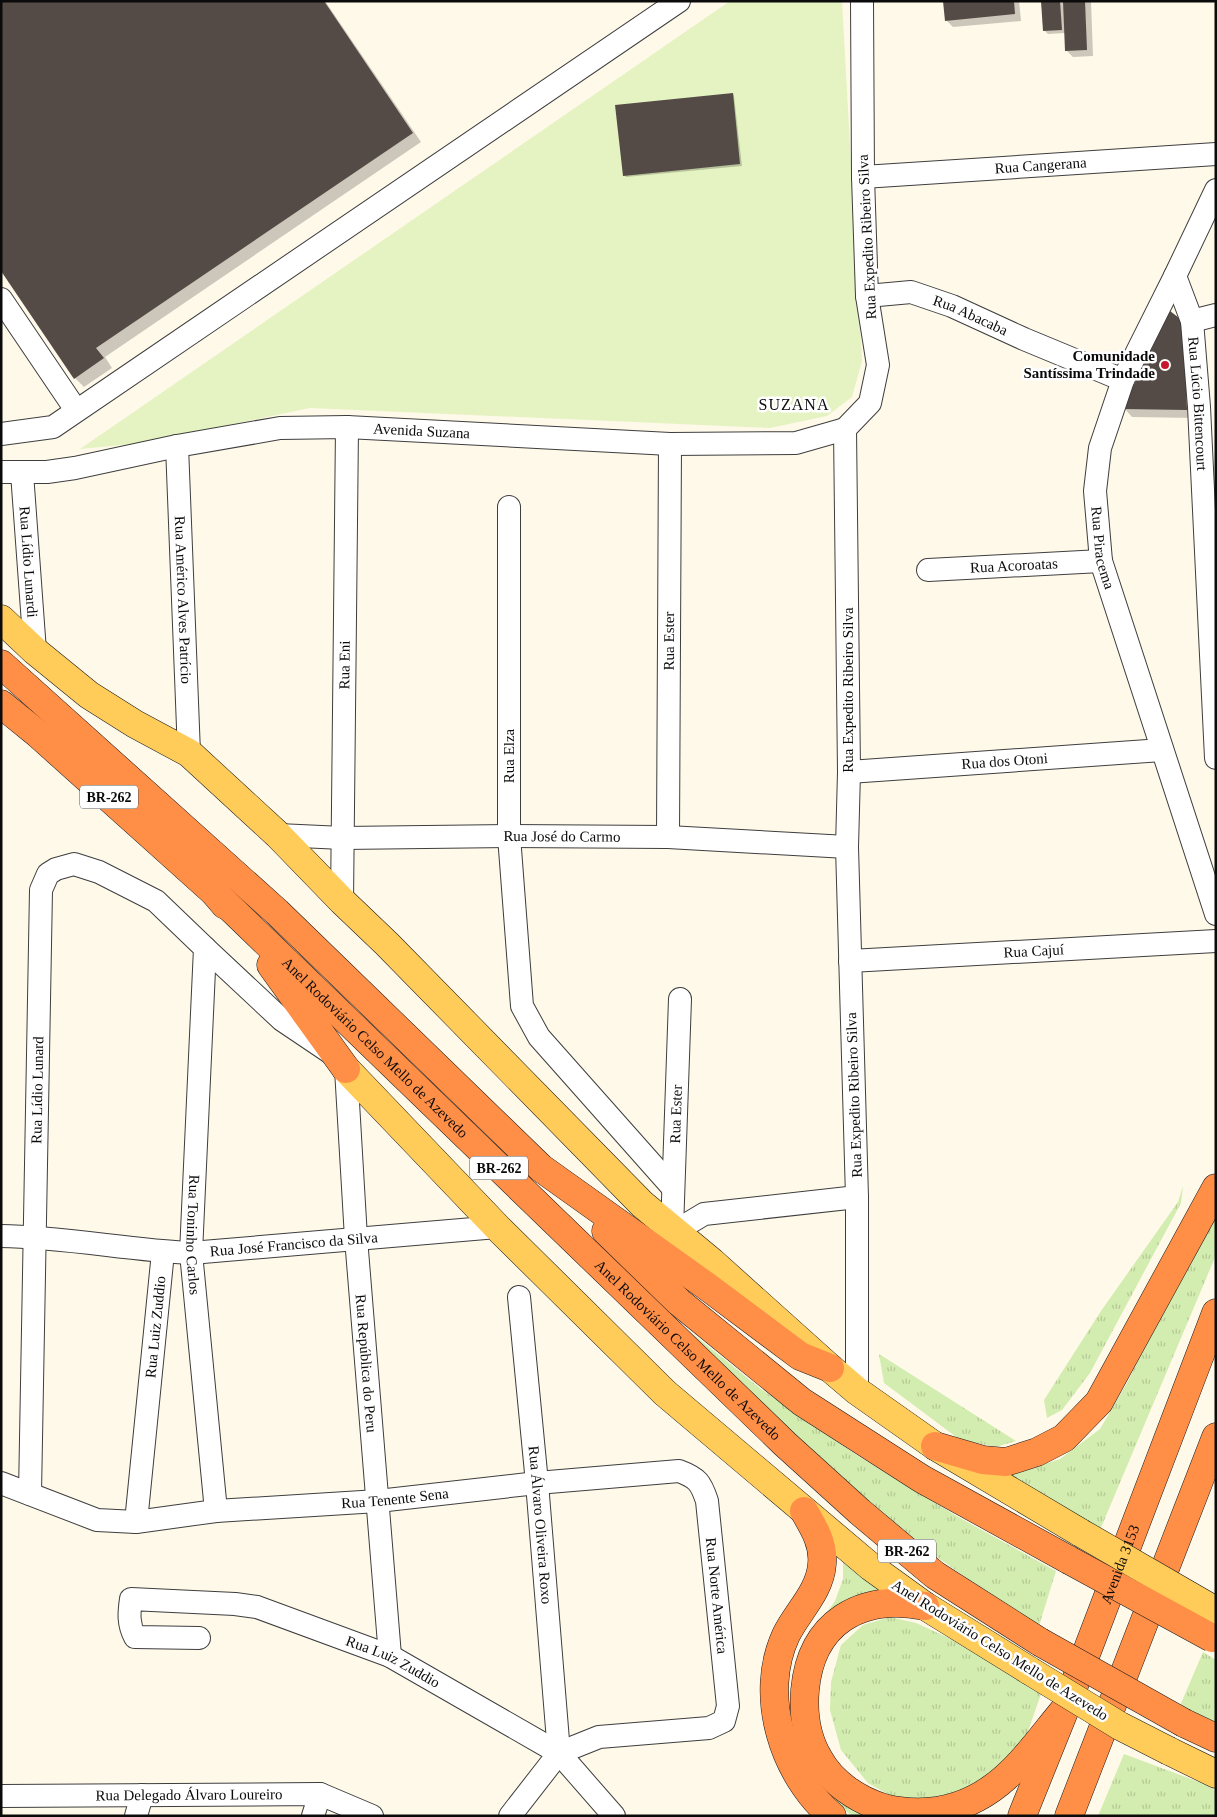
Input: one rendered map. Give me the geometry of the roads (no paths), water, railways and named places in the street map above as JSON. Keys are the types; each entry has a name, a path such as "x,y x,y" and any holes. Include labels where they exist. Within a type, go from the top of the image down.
{"highway":[{"name":"BR-262","path":"1,664 277,912 541,1168"},
{"name":"BR-262","path":"1,704 38,734 214,892"},
{"path":"214,892 283,981 342,1063"},
{"name":"Anel Rodoviário Celso Mello de Azevedo","path":"214,892 791,1451 860,1512 935,1574 1040,1642 1184,1723 1216,1738"},
{"path":"541,1168 705,1285 800,1356 830,1368"},
{"name":"Anel Rodoviário Celso Mello de Azevedo","path":"541,1168 679,1302 802,1402 922,1478 1214,1640"},
{"path":"935,1446 983,1460 1006,1462 1036,1452 1064,1438 1099,1402 1216,1188"},
{"name":"Avenida 3153","path":"1022,1816 1216,1312"},
{"path":"1071,1814 1182,1521 1216,1437"},
{"path":"1182,1521 1198,1506 1216,1479"},
{"path":"804,1511 818,1536 822,1554 822,1565 815,1588 794,1620 782,1645 775,1686 776,1711 784,1745 797,1776 815,1799 832,1816"},
{"path":"924,1606 894,1602 880,1603 853,1612 830,1628 822,1638 809,1665 804,1703 808,1732 813,1749 829,1773 850,1792 873,1805 902,1813 927,1815 958,1807 991,1789 1007,1775 1033,1748 1064,1709"}],"main road":[{"path":"1,619 35,651 88,695 135,724 189,752 278,835 642,1204 857,1391 935,1446 1081,1533 1216,1610"},
{"name":"Anel Rodoviário Celso Mello de Azevedo","path":"342,1063 497,1227 665,1393 872,1567 924,1606 1030,1672 1120,1726 1216,1774"}],"street":[{"path":"1,434 53,427 679,1"},
{"name":"Rua Expedito Ribeiro Silva","path":"857,1391 857,1197 847,848 849,772 845,429 870,403 878,365 867,296 862,1"},
{"name":"Rua Cangerana","path":"864,178 1216,154"},
{"name":"Rua Piracema","path":"1216,190 1176,276 1123,380 1100,448 1095,491 1101,561 1216,914"},
{"name":"Rua Lúcio Bittencourt","path":"1176,276 1192,321 1207,405 1216,758"},
{"name":"Rua Abacaba","path":"867,296 911,292 952,306 1024,339 1123,380"},
{"path":"1,300 76,410"},
{"name":"Rua Lúcio Bittencourt","path":"1192,321 1216,315"},
{"name":"Avenida Suzana","path":"11,473 76,468 177,446 280,428 346,427 670,444 796,443 845,429"},
{"name":"Rua Eni","path":"342,901 346,427"},
{"name":"Rua Ester","path":"668,838 670,444"},
{"name":"Rua Américo Alves Patrício","path":"177,446 189,752"},
{"name":"Rua Lídio Lunardi","path":"11,473 35,651"},
{"name":"Rua Elza","path":"509,507 509,836 522,1006 539,1037 673,1188"},
{"name":"Rua Acoroatas","path":"928,570 1101,561"},
{"name":"Rua dos Otoni","path":"849,772 1162,750"},
{"name":"Rua José do Carmo","path":"278,835 343,838 509,836 668,838 847,848"},
{"name":"Rua Lídio Lunard","path":"30,1494 41,890 48,874 56,869 74,864 99,872 156,901 204,954 282,1020 342,1063"},
{"name":"Rua Cajuí","path":"850,960 1216,940"},
{"name":"Rua Toninho Carlos","path":"204,954 191,1252 216,1511"},
{"name":"Rua Ester","path":"675,1231 673,1188 680,999"},
{"name":"Rua República do Peru","path":"342,1063 390,1656"},
{"path":"675,1231 704,1214 857,1197"},
{"name":"Rua José Francisco da Silva","path":"1,1236 35,1236 163,1252 191,1252 497,1227"},
{"name":"Rua Luiz Zuddio","path":"136,1522 163,1252"},
{"name":"Rua Álvaro Oliveira Roxo","path":"519,1297 537,1482 559,1753"},
{"name":"Rua Tenente Sena","path":"30,1494 97,1520 136,1522 216,1511 378,1501 537,1482 679,1471 692,1476"},
{"name":"Rua Norte América","path":"559,1753 599,1736 709,1728 724,1721 728,1706 707,1500 702,1485 692,1476"},
{"path":"1,1483 30,1494"},
{"name":"Rua Luiz Zuddio","path":"199,1638 135,1637 130,1627 129,1612 131,1599 235,1604 257,1608 390,1656 559,1753 614,1816"},
{"path":"510,1816 559,1753"},
{"path":"313,1816 320,1794"},
{"name":"Rua Delegado Álvaro Loureiro","path":"1,1796 139,1805 320,1794 372,1816"}],"place":[{"name":"Comunidade Santíssima Trindade","path":"1165,365"}],"district":[{"name":"SUZANA","path":"794,404"}]}
